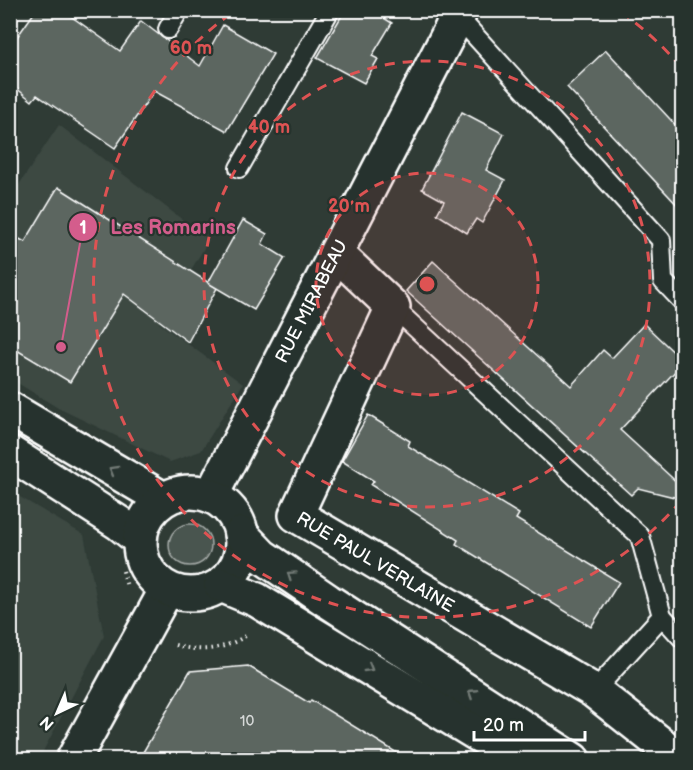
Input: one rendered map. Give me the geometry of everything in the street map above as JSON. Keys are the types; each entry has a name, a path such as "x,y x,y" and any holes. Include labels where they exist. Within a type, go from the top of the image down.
{"street":[{"name":"RUE MIRABEAU","path":"211,496 460,14"},
{"path":"337,254 393,307"},
{"name":"RUE PAUL VERLAINE","path":"393,307 296,515 594,691 681,759"},
{"path":"10,409 163,499"},
{"path":"10,453 119,523 139,539"},
{"path":"187,492 211,496 232,511 241,534 242,553 234,571 221,585 204,593 185,594 167,589 154,580 140,554 139,539 146,516 163,499 187,492"},
{"path":"241,534 262,556 328,601 573,759"},
{"path":"221,585 257,600 520,759"},
{"path":"74,759 167,589"}],"lane":[{"path":"168,29 179,10"},
{"path":"239,168 330,10"},
{"path":"460,14 661,240 663,281 682,301"},
{"path":"393,307 640,537 662,616 682,638"},
{"path":"594,691 662,616"}],"path":[{"path":"171,644 194,651 230,646 251,633"}],"shaded area":[{"path":"59,125 209,240 159,323 243,384 201,451 170,462 58,408 11,379 10,198"},
{"path":"10,491 84,535 104,636 39,759 11,759"},
{"path":"190,524 205,530 211,545 205,560 190,566 175,560 169,545 175,530"}],"building":[{"path":"36,10 62,10 120,51 141,21 200,66 223,25 273,54 227,131 154,91 115,148 37,95 32,101 10,83 10,47"},
{"path":"345,10 371,10 392,23 372,56 378,59 364,83 317,58"},
{"path":"606,50 682,132 682,210 567,87"},
{"path":"462,112 504,134 486,170 505,180 482,223 476,219 467,233 437,214 444,201 422,189"},
{"path":"58,187 217,288 188,342 124,294 70,382 10,346 10,234 25,242"},
{"path":"243,220 267,234 262,244 285,258 254,310 208,283"},
{"path":"433,261 571,386 603,350 612,358 644,324 682,360 682,364 620,430 682,487 682,499 638,488 631,495 406,291"},
{"path":"368,415 410,441 408,446 519,514 516,519 619,582 591,627 456,544 458,540 371,485 374,481 342,461"},
{"path":"248,666 309,703 311,700 407,759 139,759 190,671"}],"place":[{"name":"Les Romarins","path":"61,347"}]}
